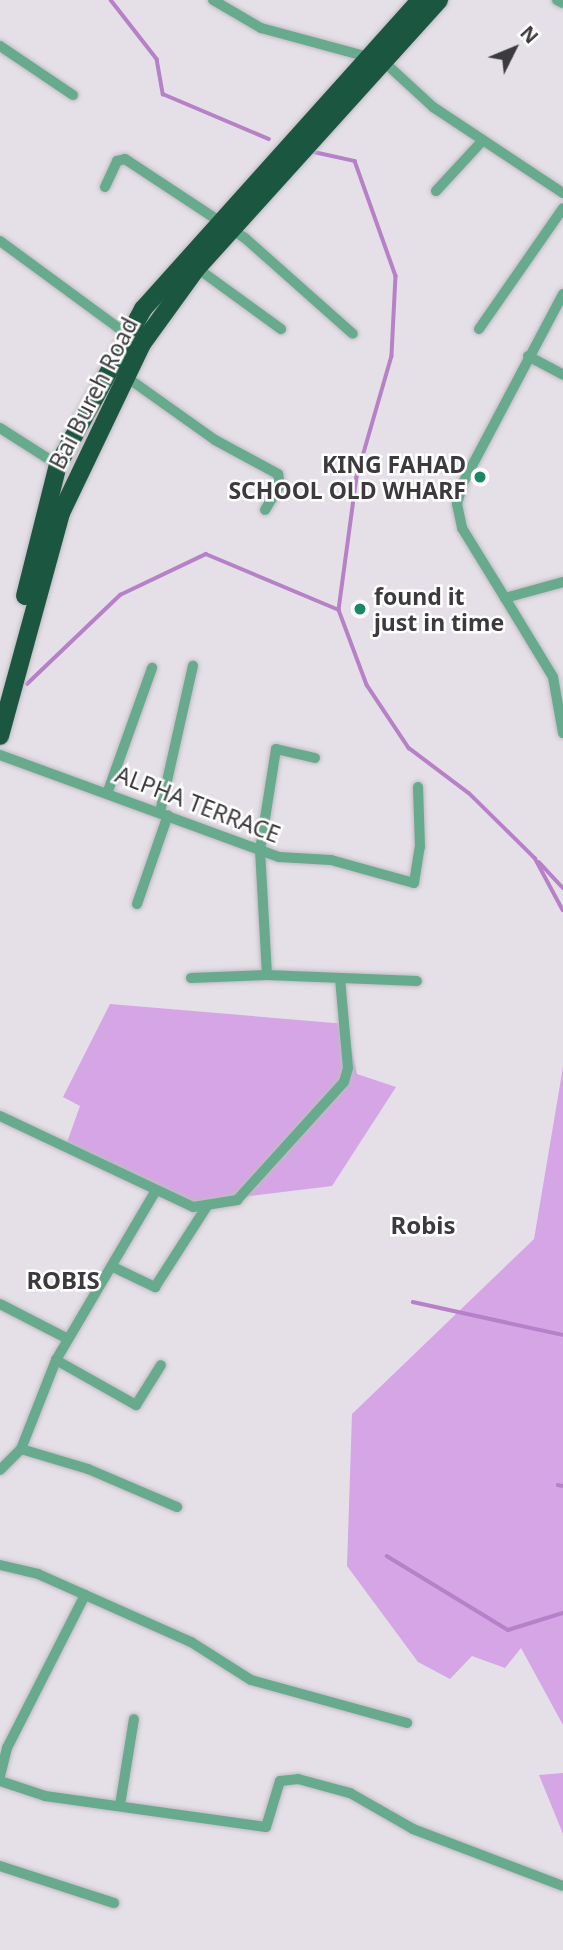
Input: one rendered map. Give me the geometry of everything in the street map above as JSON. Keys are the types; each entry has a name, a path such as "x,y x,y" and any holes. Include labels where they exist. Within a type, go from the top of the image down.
{"highway":[{"name":"Bai Bureh Road","path":"0,705 58,465 135,339 224,226 376,58 420,0"},
{"name":"Bai Bureh Road","path":"376,58 439,0"},
{"name":"Bai Bureh Road","path":"0,736 61,513 125,376 135,339 197,268 224,226"}],"street":[{"path":"214,0 261,28 376,58 419,96 563,194"},
{"path":"557,0 563,3"},
{"path":"0,46 73,95"},
{"path":"436,191 483,140"},
{"path":"105,187 117,161 125,159 224,226 245,237 353,334"},
{"path":"479,329 563,208"},
{"path":"0,241 135,339"},
{"path":"197,268 281,329"},
{"path":"563,294 463,483 457,504 462,528 553,677 563,733"},
{"path":"528,356 563,374"},
{"path":"125,376 215,440 278,474 280,485 265,510"},
{"path":"0,428 58,465"},
{"path":"505,598 563,582"},
{"path":"137,905 164,813 193,666"},
{"path":"108,791 152,668"},
{"path":"267,975 260,850 276,749 315,758"},
{"name":"ALPHA TERRACE","path":"0,755 108,791 260,850 331,860 414,883 420,846 418,787"},
{"path":"191,978 267,975 417,981"},
{"path":"0,1116 155,1192 193,1207 237,1200 340,1091 348,1068 340,978"},
{"path":"0,1470 21,1449 56,1360 155,1192"},
{"path":"113,1267 155,1287 207,1206"},
{"path":"0,1304 68,1339"},
{"path":"56,1360 136,1405 161,1365"},
{"path":"21,1449 88,1469 177,1507"},
{"path":"0,1565 85,1595 191,1642 251,1680 407,1723"},
{"path":"85,1595 7,1748 0,1779 46,1796 266,1827 279,1780 298,1779 350,1793 413,1829 563,1885"},
{"path":"120,1805 134,1719"},
{"path":"0,1866 114,1903"}],"shaded area":[{"path":"110,1004 346,1024 357,1074 396,1087 332,1186 192,1203 66,1145 80,1106 63,1097"},
{"path":"563,1067 563,1725 521,1648 505,1668 472,1656 450,1679 418,1662 347,1566 352,1414 534,1239"},
{"path":"563,1773 563,1834 539,1775"}],"waterway":[{"path":"111,0 157,59 163,94 269,139"},
{"path":"314,152 355,161 396,276 392,356 357,477 339,610"},
{"path":"27,684 120,595 206,554 339,610 367,685 409,748 469,793 535,858 563,910"},
{"path":"539,862 563,888"},
{"path":"413,1302 563,1335"},
{"path":"558,1485 563,1486"},
{"path":"387,1556 508,1630 563,1613"}],"place":[{"name":"KING FAHAD SCHOOL OLD WHARF","path":"480,477"},
{"name":"found it just in time","path":"360,609"}],"district":[{"name":"Robis","path":"423,1225"},
{"name":"ROBIS","path":"63,1280"}]}
